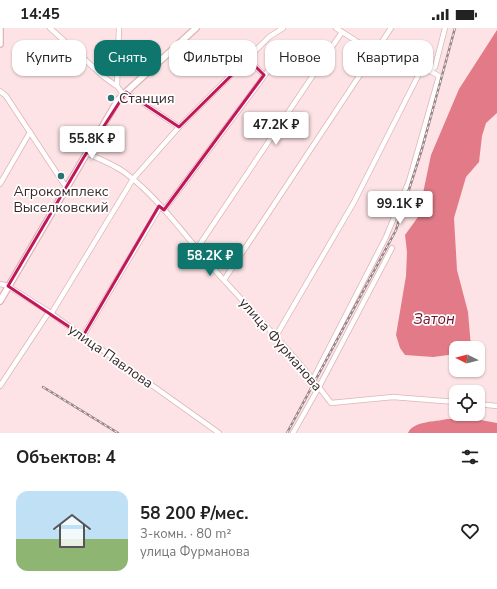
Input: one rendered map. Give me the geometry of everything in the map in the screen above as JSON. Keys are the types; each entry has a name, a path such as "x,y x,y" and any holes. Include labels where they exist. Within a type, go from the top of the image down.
{"street":[{"path":"50,28 104,77 115,85"},
{"path":"119,28 117,86 124,93 179,127"},
{"path":"0,301 86,153 124,93 196,28"},
{"path":"273,28 275,33"},
{"path":"257,50 269,37 283,28"},
{"path":"336,28 355,40"},
{"path":"383,40 391,28"},
{"path":"433,69 435,67 445,28"},
{"path":"0,29 0,44"},
{"path":"196,250 342,32"},
{"path":"84,336 162,209 264,75 257,68"},
{"path":"313,379 371,270 409,181 439,76 433,73"},
{"path":"0,386 50,313 133,179 179,127 231,76"},
{"path":"224,280 360,76"},
{"path":"276,336 354,202 418,76"},
{"path":"0,90 6,96 66,187"},
{"path":"0,184 30,132"},
{"name":"улица Фурманова","path":"86,153 122,171 133,179 162,209 196,250 276,336 313,379 331,403 393,397 449,401"},
{"path":"293,433 319,388 392,248"},
{"name":"улица Павлова","path":"0,284 8,286 84,336 219,433"},
{"path":"485,405 497,406"}],"highlighted area":[{"path":"248,59 264,75 164,210 159,206 83,336 8,286 84,157 126,92 179,127"}],"water":[{"name":"Затон","path":"497,30 497,113 486,123 482,136 479,162 466,177 454,218 457,270 468,312 470,341 449,341 449,355 433,357 405,355 400,348 396,335 406,276 407,252 405,235 418,217 431,155 459,89"},
{"path":"447,419 449,419 449,421 485,421 497,423 497,433 408,433 415,426"}],"railway":[{"path":"287,433 396,230 422,149 455,28"},
{"path":"43,387 118,433"}],"place":[{"name":"Станция","path":"111,98"},
{"name":"Агрокомплекс Выселковский","path":"61,176"}]}
